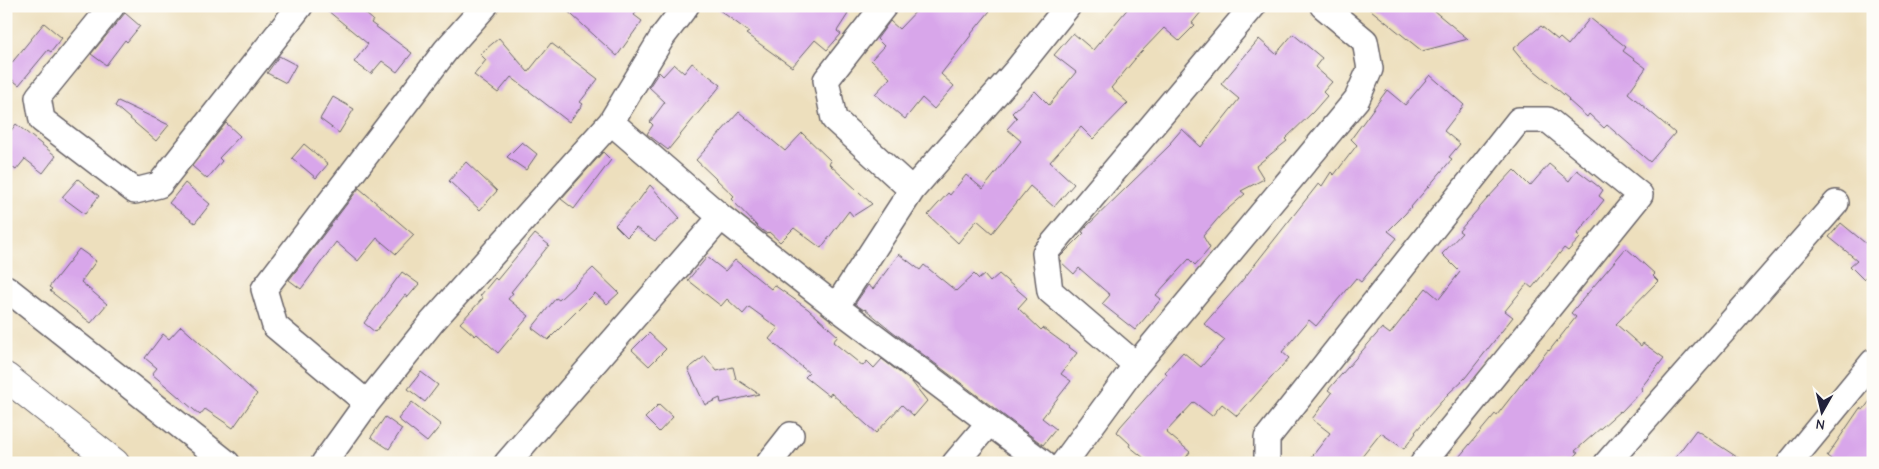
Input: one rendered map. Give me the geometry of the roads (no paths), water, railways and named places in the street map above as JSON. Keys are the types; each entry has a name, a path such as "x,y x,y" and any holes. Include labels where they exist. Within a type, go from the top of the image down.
{"main road":[{"path":"6,377 115,463"}],"street":[{"path":"112,6 38,97 42,120 135,191 159,185 300,6"},
{"path":"367,403 274,326 264,289 446,50 485,6"},
{"path":"324,463 367,403 432,322 611,122 663,36 686,6"},
{"path":"884,6 826,80 834,119 912,190"},
{"path":"836,308 912,190 1016,71 1068,6"},
{"path":"1136,365 1050,291 1045,253 1253,6"},
{"path":"1064,463 1136,365 1356,99 1370,68 1365,41 1323,6"},
{"path":"1267,463 1267,438 1518,120 1548,120 1640,195 1423,463"},
{"path":"611,122 721,217 836,308 1043,463"},
{"path":"1607,463 1836,203"},
{"path":"507,463 721,217"},
{"path":"6,288 228,463"},
{"path":"1790,463 1873,362"},
{"path":"955,463 989,423"},
{"path":"769,463 791,435"}]}
